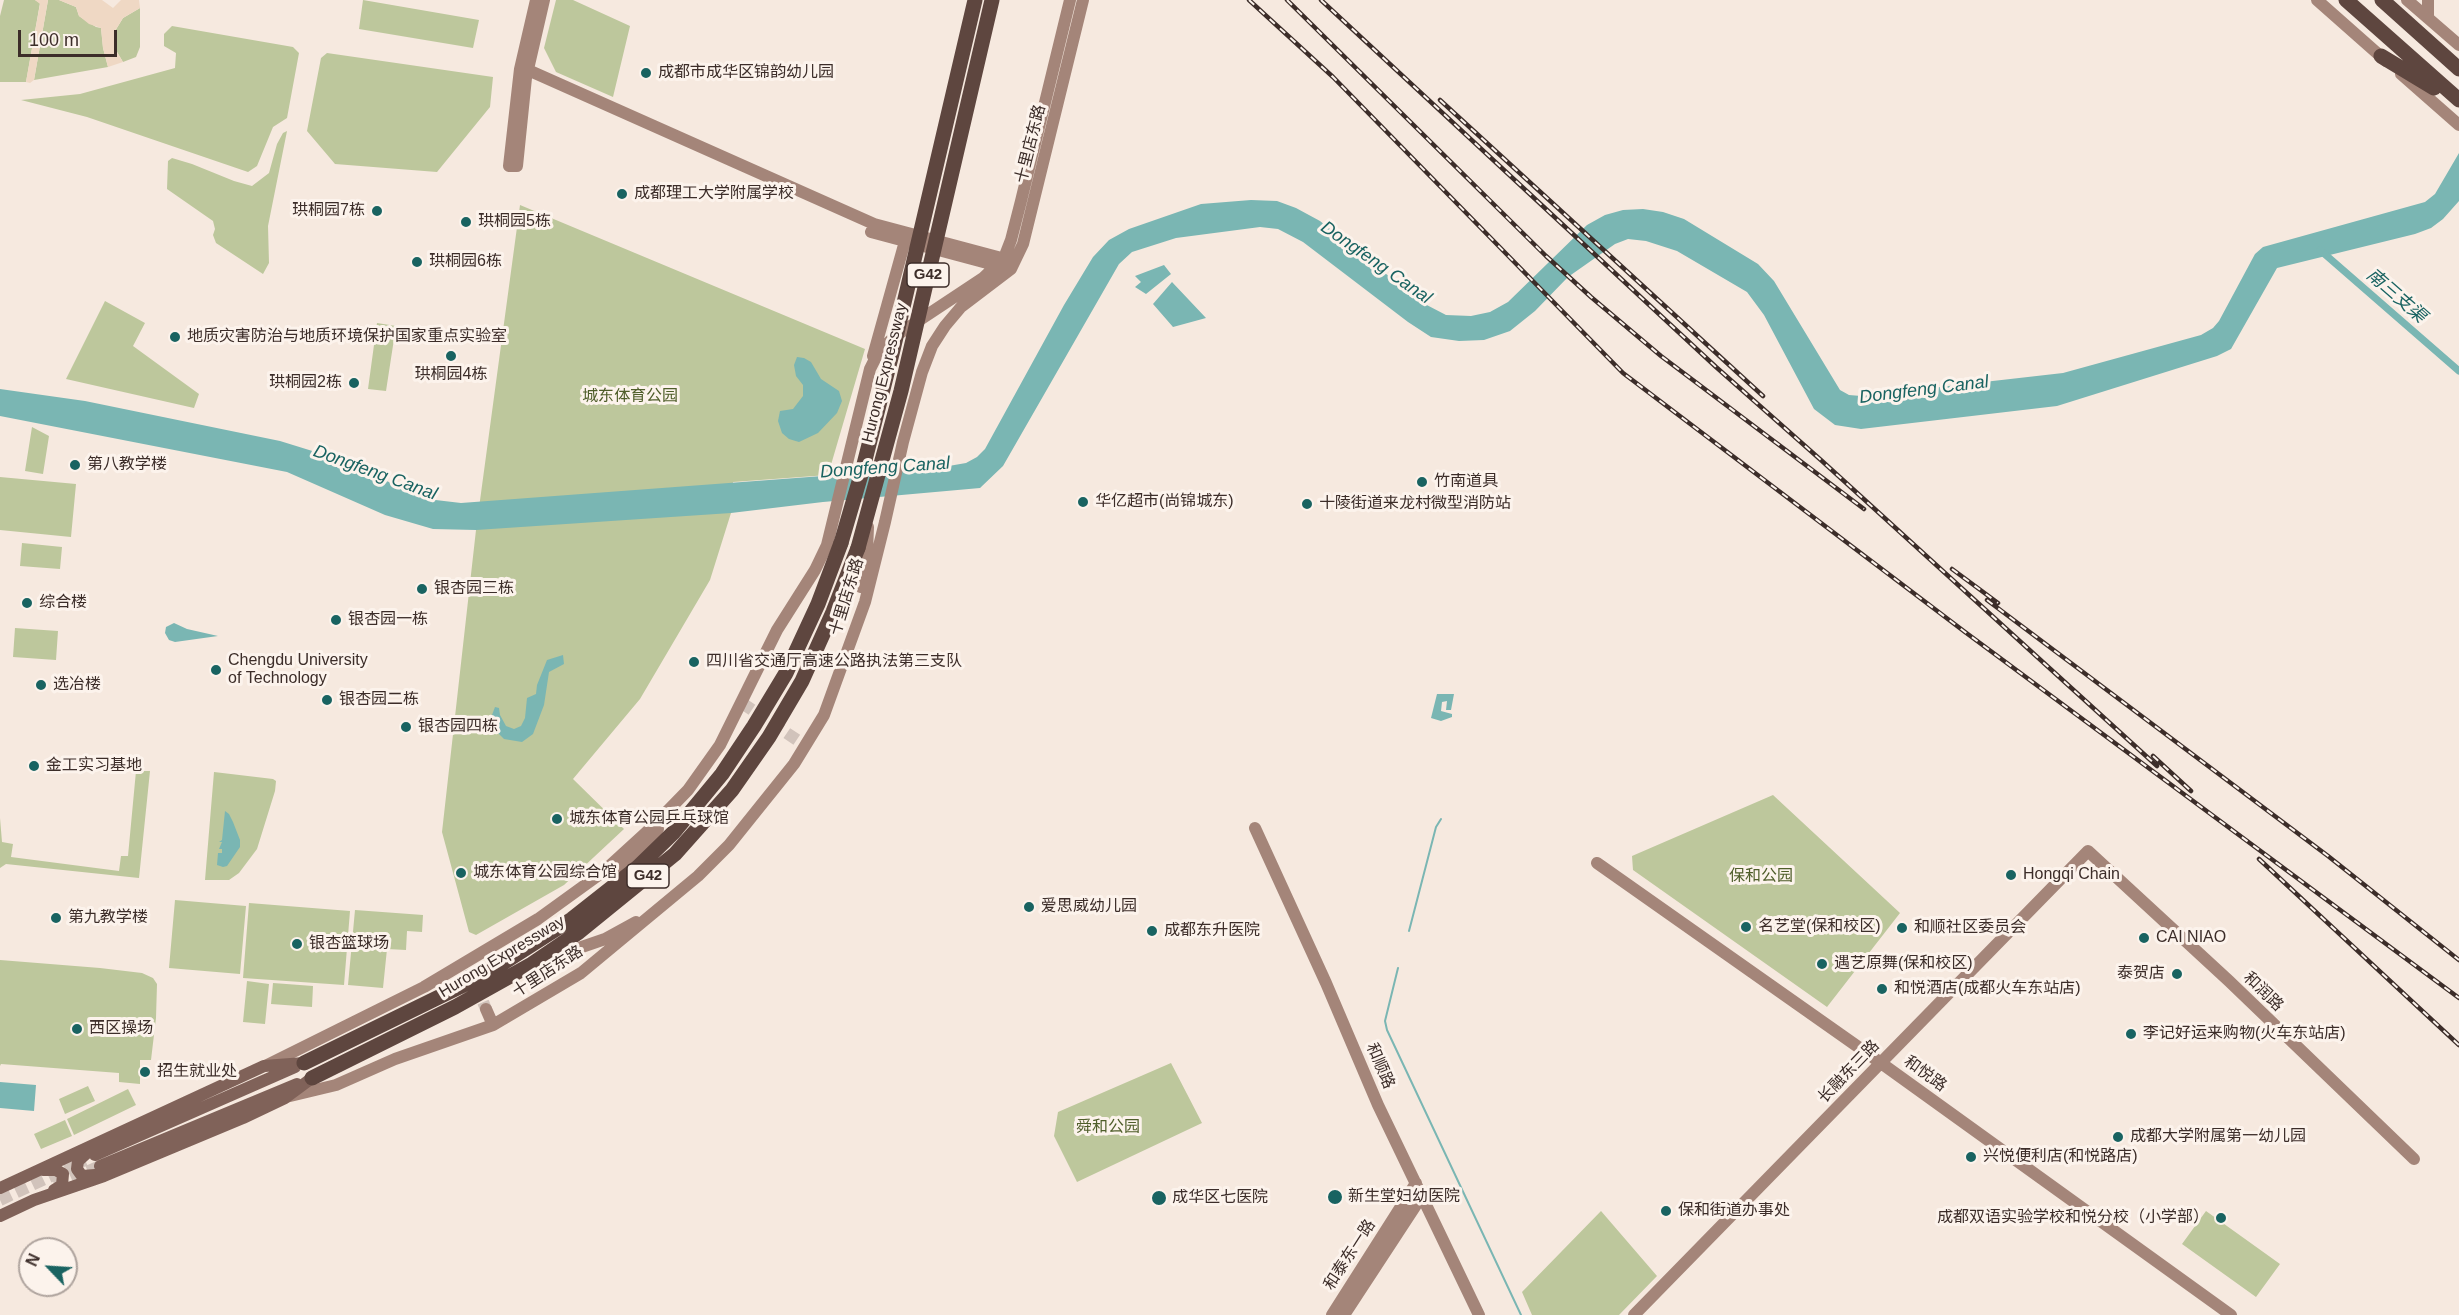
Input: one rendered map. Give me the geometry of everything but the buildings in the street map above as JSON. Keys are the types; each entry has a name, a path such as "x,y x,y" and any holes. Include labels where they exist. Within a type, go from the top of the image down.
{"highway":[{"name":"Hurong Expressway","path":"304,1063 486,974 563,925 638,867 674,832 722,774 754,726 786,673 818,604 839,548 863,468 893,350 975,0"},
{"name":"Hurong Expressway","path":"312,1078 455,1007 529,966 579,932 675,854 732,790 769,737 802,681 863,550 869,506 902,391 992,0"},
{"path":"2346,0 2439,94"},
{"path":"2382,0 2457,67"},
{"path":"2381,56 2439,94 2459,102"}],"main road":[{"path":"0,1188 264,1066 304,1063"},
{"path":"304,1063 98,1161 312,1078"},
{"path":"34,1200 120,1169 243,1118 285,1098 312,1078"},
{"path":"108,1138 83,1155 78,1161 77,1169 82,1176 89,1177 120,1169"},
{"path":"0,1216 59,1188 64,1178 60,1171 51,1169 28,1175"}],"street":[{"path":"536,0 523,73 508,166 517,166 523,73 544,0"},
{"name":"十里店东路","path":"1027,203 1070,0"},
{"name":"十里店东路","path":"285,1098 336,1085 395,1059 493,1025 581,973 668,902 729,844 794,764 824,715 865,602 903,442 922,372 932,346 961,307 1007,264 1011,240 1027,203 1083,0"},
{"path":"2317,0 2381,56"},
{"path":"2407,0 2459,45"},
{"path":"2428,0 2428,17"},
{"path":"523,73 871,232 906,237 1007,264"},
{"path":"2439,94 2459,125"},
{"path":"563,925 644,848 720,745 777,630 815,570 827,545 835,516 870,369 906,237"},
{"path":"870,369 878,353 894,337 1007,264"},
{"path":"756,673 839,548"},
{"path":"824,715 861,587 863,550"},
{"path":"264,1066 468,966 603,872 688,790"},
{"name":"和顺路","path":"1254,828 1326,983 1378,1105 1479,1315"},
{"name":"长融东三路","path":"1634,1315 2088,851"},
{"name":"和润路","path":"2088,851 2229,981 2414,1159"},
{"name":"和悦路","path":"1598,863 2231,1315"},
{"path":"529,966 605,939 668,902"},
{"path":"486,1009 493,1025"},
{"name":"和泰东一路","path":"1332,1315 1416,1183"},
{"path":"1344,1315 1422,1196"}],"green space":[{"path":"4,0 35,0 40,3 26,82 0,82 0,16"},
{"path":"48,0 59,0 76,7 79,16 101,28 108,67 34,80"},
{"path":"363,0 479,20 473,48 359,29"},
{"path":"556,0 573,0 630,26 613,97 556,72 544,48"},
{"path":"140,8 140,47 136,57 123,62 114,47 115,31 123,18"},
{"path":"172,26 293,47 299,53 287,118 273,127 257,166 248,172 87,117 21,100 80,94 175,68 176,53 164,46 164,34"},
{"path":"327,53 493,77 490,107 437,172 335,164 307,131 321,58"},
{"path":"287,131 268,226 269,263 263,274 216,243 213,235 215,229 213,221 167,189 168,161 172,158 252,186 269,173 277,144 283,133"},
{"name":"城东体育公园","path":"520,205 865,349 828,475 733,482 731,513 710,580 640,699 573,779 624,829 564,885 476,935 469,932 442,832 476,530"},
{"path":"105,301 145,323 133,346 199,394 194,408 66,379"},
{"path":"377,323 396,326 386,391 368,389"},
{"path":"32,427 49,436 43,474 25,471"},
{"path":"0,477 76,484 71,537 0,530"},
{"path":"22,543 62,547 60,569 20,566"},
{"path":"15,628 58,631 56,660 13,657"},
{"path":"136,771 150,771 139,878 6,864 0,868 0,818 2,842 13,844 11,857 119,871 121,856 128,856"},
{"path":"214,772 276,781 257,849 239,873 229,880 205,880"},
{"name":"保和公园","path":"1773,795 1900,913 1827,1007 1633,870 1632,856"},
{"path":"175,900 246,906 240,974 169,968"},
{"name":"银杏篮球场","path":"249,903 350,911 344,985 243,978"},
{"name":"银杏篮球场","path":"355,910 423,915 422,932 407,931 406,950 387,949 383,988 348,985"},
{"name":"西区操场","path":"0,960 100,968 142,973 153,978 157,984 151,1060 140,1060 140,1084 119,1082 119,1073 1,1064 0,1066"},
{"path":"247,981 269,984 265,1024 243,1022"},
{"path":"273,983 313,986 312,1007 271,1004"},
{"name":"舜和公园","path":"1171,1063 1202,1123 1077,1182 1054,1136 1058,1112"},
{"path":"88,1086 95,1101 65,1114 59,1099"},
{"path":"128,1089 136,1105 74,1135 67,1119"},
{"path":"65,1120 72,1136 41,1149 34,1134"},
{"path":"1601,1211 1657,1276 1619,1315 1532,1315 1522,1292"},
{"path":"2206,1211 2280,1264 2256,1297 2182,1244"}],"shaded area":[{"path":"35,0 48,0 34,80 30,83 26,82 40,4"},
{"path":"59,0 102,0 113,8 121,0 139,0 140,8 123,18 115,31 114,47 123,62 108,67 101,28 89,24 79,16 76,7"}],"water":[{"name":"Dongfeng Canal","path":"2459,153 2459,201 2443,219 2431,228 2415,234 2277,268 2231,349 2217,356 2057,406 1861,429 1835,425 1814,409 1764,315 1747,292 1677,251 1646,241 1628,239 1615,244 1568,277 1535,311 1510,331 1484,340 1459,341 1431,337 1303,242 1278,229 1260,227 1176,238 1132,252 1119,264 1003,466 980,488 731,513 476,530 433,529 385,515 287,472 0,416 0,389 85,401 280,441 335,458 427,499 461,503 943,467 966,463 985,449 1064,305 1093,257 1109,240 1129,229 1201,204 1251,200 1277,201 1296,208 1320,221 1421,302 1446,315 1471,316 1490,312 1508,302 1587,225 1605,215 1623,210 1643,209 1663,212 1684,219 1758,264 1774,281 1840,390 1849,395 1861,396 2063,373 2201,335 2213,328 2219,321 2255,254 2263,247 2425,202 2435,194"},
{"path":"1164,265 1171,274 1146,294 1135,287 1141,282 1135,276"},
{"path":"1172,282 1206,318 1173,327 1153,304"},
{"path":"797,357 811,362 821,379 839,391 842,401 837,413 818,433 799,442 789,439 782,433 778,421 780,411 793,409 803,396 803,385 796,376 794,365"},
{"path":"174,623 187,629 218,636 175,642 169,640 165,633 166,627"},
{"path":"563,655 564,664 549,672 544,705 533,734 522,742 504,739 496,731 492,715 495,707 499,708 506,726 514,729 521,726 525,718 527,698 536,694 537,685 547,660"},
{"path":"1437,694 1454,694 1451,710 1446,710 1447,701 1442,702 1441,711 1452,714 1452,717 1441,721 1431,718"},
{"path":"225,811 233,822 240,840 240,847 227,866 223,867 217,865 218,853 222,853 222,849 219,849 222,842 219,842 222,840"},
{"path":"0,1082 36,1085 34,1111 0,1108"}],"waterway":[{"name":"南三支渠","path":"2320,250 2459,371"},
{"path":"1409,931 1436,827 1441,819"},
{"path":"1398,968 1385,1021 1387,1030 1521,1315"}],"tunnel":[{"path":"742,703 806,746"},
{"path":"469,969 486,1009"},
{"path":"0,1200 85,1160"},
{"path":"55,1186 100,1166"}],"railway":[{"path":"1249,0 1333,77 1623,373 1965,632 2459,998"},
{"path":"1287,0 1546,256 1591,297 1661,356 1864,509"},
{"path":"1321,0 1716,367 2157,766"},
{"path":"1440,100 1763,396"},
{"path":"1952,569 1998,603"},
{"path":"1987,600 2328,856 2459,960"},
{"path":"2153,756 2191,791"},
{"path":"2259,859 2459,1045"}],"place":[{"name":"成都市成华区锦韵幼儿园","path":"646,73"},
{"name":"成都理工大学附属学校","path":"622,194"},
{"name":"珙桐园7栋","path":"377,211"},
{"name":"珙桐园5栋","path":"466,222"},
{"name":"珙桐园6栋","path":"417,262"},
{"name":"地质灾害防治与地质环境保护国家重点实验室","path":"175,337"},
{"name":"珙桐园4栋","path":"451,356"},
{"name":"珙桐园2栋","path":"354,383"},
{"name":"第八教学楼","path":"75,465"},
{"name":"竹南道具","path":"1422,482"},
{"name":"华亿超市(尚锦城东)","path":"1083,502"},
{"name":"十陵街道来龙村微型消防站","path":"1307,504"},
{"name":"银杏园三栋","path":"422,589"},
{"name":"综合楼","path":"27,603"},
{"name":"银杏园一栋","path":"336,620"},
{"name":"四川省交通厅高速公路执法第三支队","path":"694,662"},
{"name":"Chengdu University of Technology","path":"216,670"},
{"name":"选冶楼","path":"41,685"},
{"name":"银杏园二栋","path":"327,700"},
{"name":"银杏园四栋","path":"406,727"},
{"name":"金工实习基地","path":"34,766"},
{"name":"城东体育公园乒乓球馆","path":"557,819"},
{"name":"城东体育公园综合馆","path":"461,873"},
{"name":"Hongqi Chain","path":"2011,875"},
{"name":"爱思威幼儿园","path":"1029,907"},
{"name":"第九教学楼","path":"56,918"},
{"name":"名艺堂(保和校区)","path":"1746,927"},
{"name":"和顺社区委员会","path":"1902,928"},
{"name":"成都东升医院","path":"1152,931"},
{"name":"CAI NIAO","path":"2144,938"},
{"name":"银杏篮球场","path":"297,944"},
{"name":"遇艺原舞(保和校区)","path":"1822,964"},
{"name":"泰贺店","path":"2177,974"},
{"name":"和悦酒店(成都火车东站店)","path":"1882,989"},
{"name":"西区操场","path":"77,1029"},
{"name":"李记好运来购物(火车东站店)","path":"2131,1034"},
{"name":"招生就业处","path":"145,1072"},
{"name":"成都大学附属第一幼儿园","path":"2118,1137"},
{"name":"兴悦便利店(和悦路店)","path":"1971,1157"},
{"name":"新生堂妇幼医院","path":"1335,1197"},
{"name":"成华区七医院","path":"1159,1198"},
{"name":"保和街道办事处","path":"1666,1211"},
{"name":"成都双语实验学校和悦分校（小学部）","path":"2221,1218"}]}
